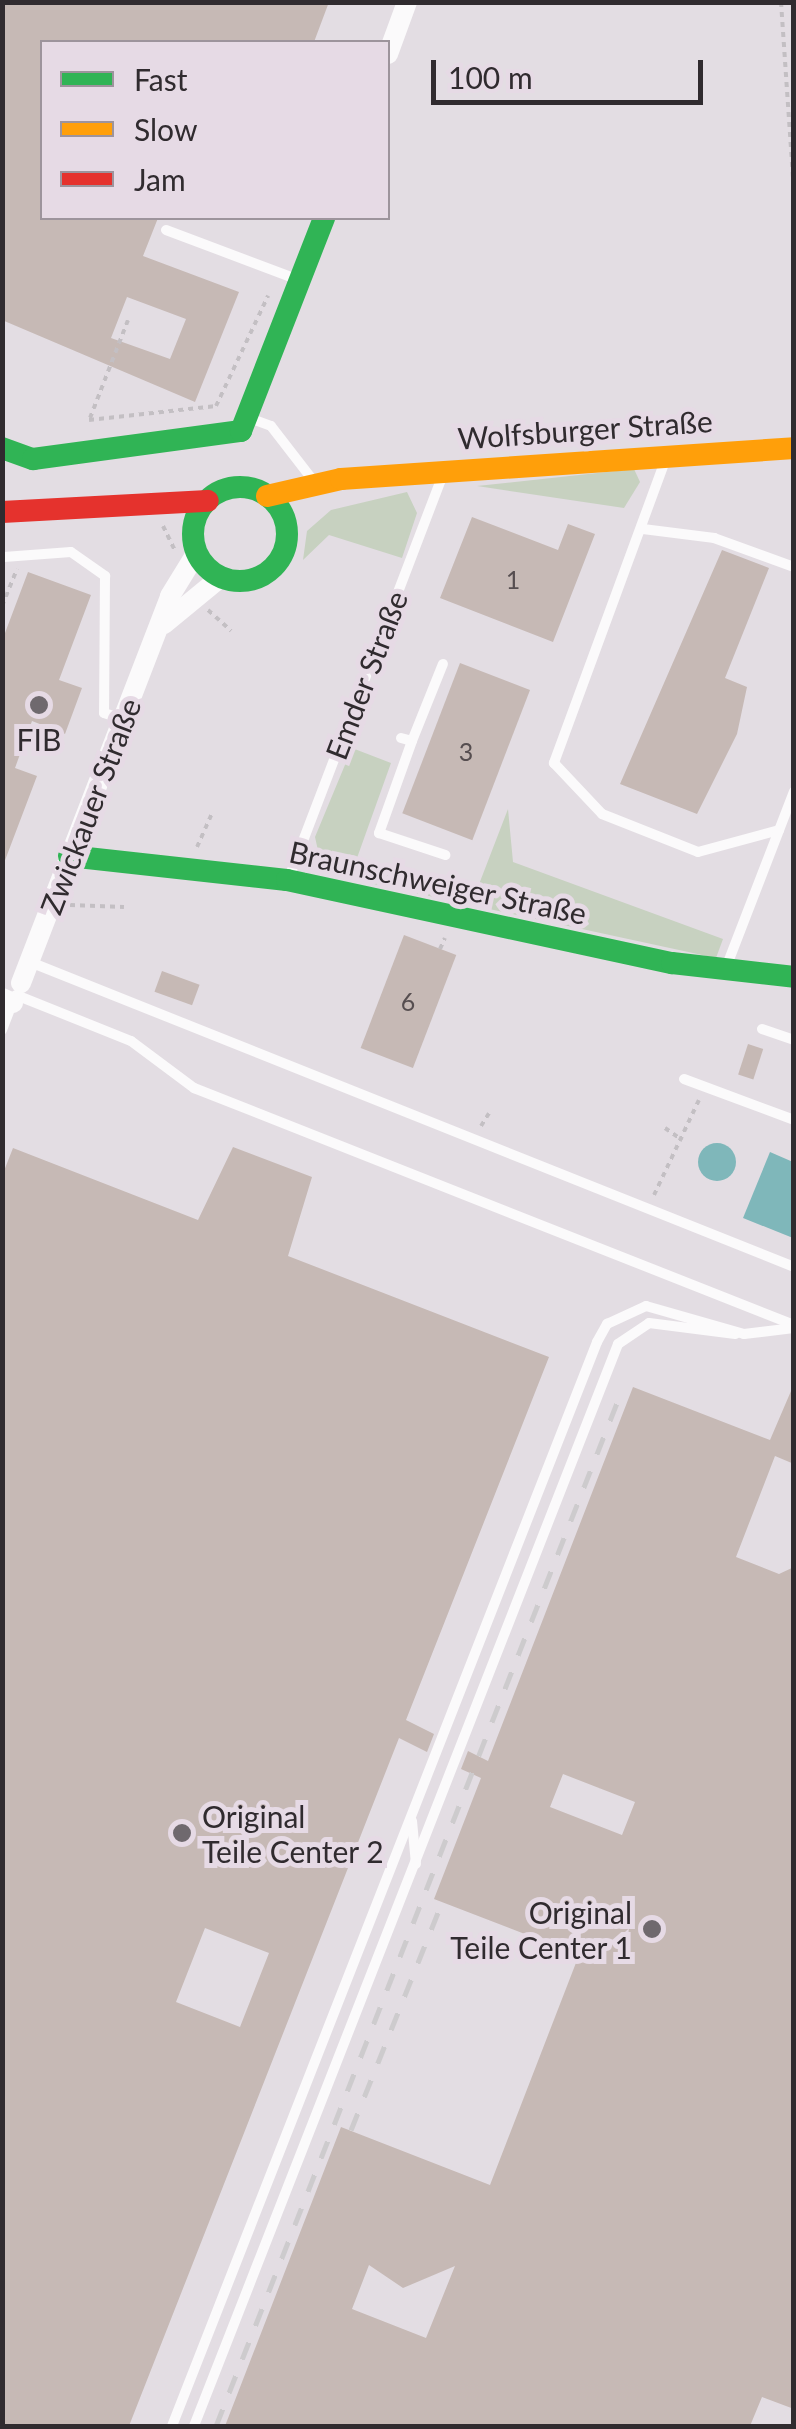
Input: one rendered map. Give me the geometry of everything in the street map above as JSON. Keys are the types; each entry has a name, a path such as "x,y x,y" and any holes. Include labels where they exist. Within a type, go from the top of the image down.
{"street":[{"path":"390,49 408,2"},
{"path":"2,448 33,459 241,431 323,220"},
{"name":"Wolfsburger Straße","path":"268,496 316,484 445,470 664,451 794,448"},
{"name":"Wolfsburger Straße","path":"286,522 380,476"},
{"path":"2,512 84,504 208,500 242,488 268,496 286,522 273,568 249,580 221,577 197,552 195,524 208,500"},
{"path":"84,504 195,524"},
{"name":"Zwickauer Straße","path":"13,995 178,581 197,552"},
{"name":"Zwickauer Straße","path":"159,628 221,577"},
{"name":"Braunschweiger Straße","path":"70,856 288,880 725,971 794,977"}],"lane":[{"path":"166,230 300,280"},
{"path":"246,417 271,426 316,484"},
{"path":"664,451 643,529 554,763 602,814 698,852 779,830"},
{"name":"Emder Straße","path":"288,880 445,470"},
{"path":"643,529 714,538 794,567"},
{"path":"4,557 72,552 105,576 104,712 123,720"},
{"path":"443,664 406,740 379,833 445,855"},
{"path":"725,971 794,791"},
{"path":"29,962 794,1267"},
{"path":"2,1030 13,995 131,1042 194,1088 794,1327"},
{"path":"762,1029 794,1040"},
{"path":"684,1079 794,1120"},
{"path":"172,2426 608,1324 662,1306 744,1334"},
{"path":"194,2426 618,1344 649,1323 744,1334 794,1327"},
{"path":"412,1815 416,1866"}],"path":[{"path":"781,2 794,192"},
{"path":"89,420 216,406 264,294 290,305"},
{"path":"76,453 128,320"},
{"path":"164,518 178,581"},
{"path":"2,606 22,556"},
{"path":"194,596 230,631"},
{"path":"188,869 211,815"},
{"path":"52,903 124,908"},
{"path":"648,1209 683,1141 704,1087"},
{"path":"665,1128 683,1141"}],"green space":[{"path":"634,469 640,482 624,508 477,486"},
{"path":"407,492 417,513 402,558 329,535 303,560 307,531 331,510"},
{"path":"352,748 391,763 357,858 476,892 508,809 513,862 723,939 716,958 323,873 315,837"}],"water":[{"path":"717,1143 730,1149 736,1162 730,1175 717,1181 704,1175 698,1162 704,1149"},
{"path":"770,1152 793,1162 793,1238 743,1218"}],"building":[{"path":"2,2 329,2 315,40 40,40 40,220 157,220 143,256 239,292 195,402 2,320","holes":["127,297 186,319 170,359 111,338"]},
{"path":"472,517 558,550 568,524 595,534 553,642 440,598"},
{"path":"722,550 769,568 725,678 747,687 737,734 697,814 620,784"},
{"name":"FIB","path":"28,572 91,595 59,680 82,688 65,734 32,721 15,768 37,776 4,863 2,641"},
{"path":"460,663 530,690 472,840 402,813"},
{"path":"404,935 456,955 413,1068 361,1048"},
{"path":"162,971 200,985 192,1005 154,992"},
{"path":"748,1044 763,1049 753,1079 738,1074"},
{"name":"Original Teile Center 2","path":"233,1147 312,1177 288,1256 549,1357 406,1720 434,1734 427,1752 399,1738 129,2426 2,2426 2,1176 13,1148 198,1220","holes":["205,1928 269,1953 240,2027 176,2002"]},
{"name":"Original Teile Center 1","path":"794,1384 794,1464 775,1456 736,1557 779,1574 794,1567 794,2409 762,2397 750,2426 225,2426 341,2127 490,2185 579,1955 434,1899 481,1778 461,1769 468,1751 488,1761 633,1387 770,1440","holes":["563,1774 635,1802 622,1835 550,1807","369,2265 403,2288 455,2266 426,2338 352,2309"]}],"railway":[{"path":"216,2426 620,1395"},
{"path":"351,2130 442,1902"}],"traffic: fast":[{"path":"2,448 33,459 241,431 323,220"},
{"path":"240,487 258,491 273,501 283,516 287,534 283,552 273,567 258,577 240,581 222,577 207,567 197,552 193,534 197,516 207,501 222,491 240,487"},
{"path":"69,856 287,880 672,963 794,977"}],"traffic: slow":[{"path":"267,496 341,479 794,448"}],"traffic: jam":[{"path":"2,512 208,501"}],"place":[{"name":"FIB","path":"39,705"},
{"name":"Original Teile Center 2","path":"182,1833"},
{"name":"Original Teile Center 1","path":"652,1929"}]}
